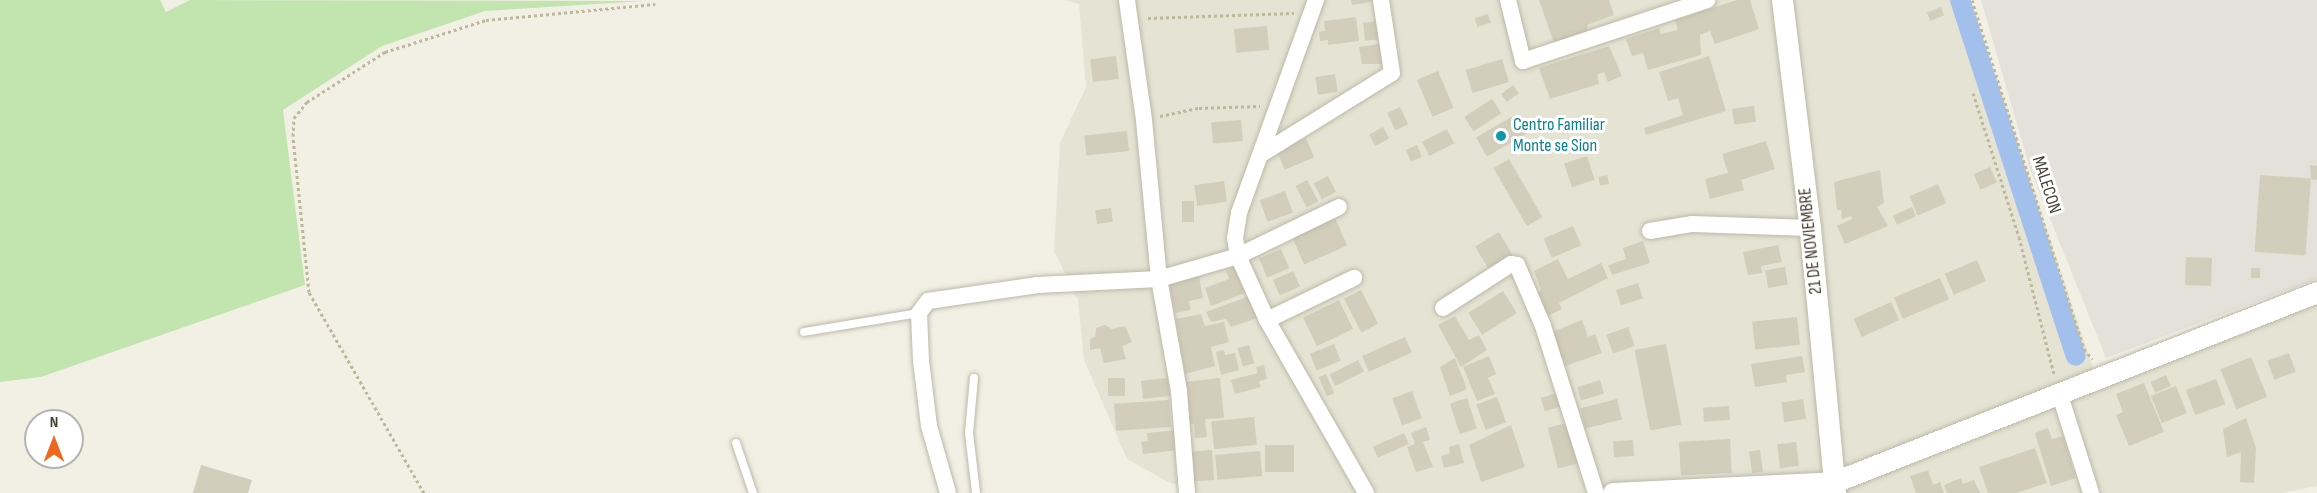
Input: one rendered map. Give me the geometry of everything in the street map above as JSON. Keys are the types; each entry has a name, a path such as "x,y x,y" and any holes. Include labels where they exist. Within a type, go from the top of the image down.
{"street":[{"path":"1126,0 1144,120 1159,279 1179,391 1187,493"},
{"path":"1260,155 1392,73 1381,0"},
{"path":"1508,0 1523,61 1707,0"},
{"name":"21 DE NOVIEMBRE","path":"1782,0 1810,228 1834,488"},
{"path":"1314,6 1239,213 1235,238 1238,256 1268,320 1366,493"},
{"path":"948,493 929,426 919,313 928,302 1027,287 1159,279 1238,256 1339,207"},
{"path":"1650,231 1692,224 1810,228"},
{"path":"1443,308 1511,264 1517,265 1543,326 1596,493"},
{"path":"1268,320 1354,278"},
{"path":"1612,493 1834,488 2103,374 2317,292"},
{"path":"2059,392 2090,491"}],"lane":[{"path":"804,332 919,313"},
{"path":"974,378 969,433 976,493"},
{"path":"736,443 753,493"}],"path":[{"name":"MALECON","path":"1972,0 2084,349 2103,374"},
{"path":"424,493 309,292 293,136 294,118 307,102 385,52 486,20 655,4"},
{"path":"1128,19 1314,6"},
{"path":"1973,93 2019,237 2059,392"},
{"path":"1144,120 1199,108 1280,105"}],"shaded area":[{"path":"1064,0 1971,0 2096,377 2317,302 2317,486 2281,493 1200,493 1168,482 1127,459 1084,360 1078,300 1054,251 1060,143 1086,87 1079,4"},
{"path":"1981,0 2317,0 2317,279 2106,358 2030,169"}],"green space":[{"path":"0,0 160,0 166,12 190,0 644,1 485,11 382,46 283,110 305,285 41,377 0,382"}],"building":[{"path":"1351,0 1378,0 1378,1 1352,5"},
{"path":"1539,0 1609,0 1614,15 1587,25 1588,31 1554,43"},
{"path":"1737,0 1750,0 1759,29 1715,44 1710,31 1700,35 1701,55 1648,70 1643,53 1632,56 1626,39 1659,28 1661,34 1678,30 1675,20"},
{"path":"1941,7 1944,15 1930,21 1927,12"},
{"path":"1488,14 1491,23 1477,27 1475,18"},
{"path":"1356,17 1359,41 1328,45 1328,40 1320,41 1319,32 1325,31 1324,21"},
{"path":"1380,21 1382,39 1365,41 1363,23"},
{"path":"1267,26 1269,50 1236,53 1234,29"},
{"path":"1386,43 1389,64 1362,64 1359,47"},
{"path":"1609,46 1622,76 1608,82 1604,72 1597,75 1599,84 1550,99 1539,68"},
{"path":"1116,56 1119,79 1093,82 1090,59"},
{"path":"1709,56 1726,111 1646,135 1644,128 1683,115 1678,98 1668,101 1659,72"},
{"path":"1502,59 1509,82 1473,93 1466,70"},
{"path":"1438,71 1454,108 1432,117 1417,80"},
{"path":"1335,74 1338,92 1318,95 1315,77"},
{"path":"1513,85 1519,93 1507,102 1501,94"},
{"path":"1492,99 1501,113 1474,131 1464,117"},
{"path":"1754,106 1756,122 1734,125 1732,109"},
{"path":"1400,107 1408,124 1395,130 1387,113"},
{"name":"Centro Familiar Monte se Sion","path":"1515,115 1526,134 1487,157 1476,138"},
{"path":"1241,120 1243,141 1213,144 1211,123"},
{"path":"1383,127 1389,138 1375,146 1369,135"},
{"path":"1447,129 1454,143 1429,156 1422,142"},
{"path":"1127,131 1129,151 1086,155 1084,135"},
{"path":"1306,138 1314,157 1285,170 1277,151"},
{"path":"1766,141 1775,169 1741,180 1744,190 1710,199 1705,179 1728,173 1722,154"},
{"path":"1417,145 1422,157 1411,162 1406,150"},
{"path":"1587,156 1595,180 1572,187 1564,163"},
{"path":"1509,159 1542,217 1527,226 1493,168"},
{"path":"2310,165 2317,166 2317,180 2311,179"},
{"path":"1990,167 1997,183 1980,190 1974,174"},
{"path":"1880,170 1884,203 1877,207 1888,226 1845,244 1837,226 1852,219 1851,216 1842,219 1841,210 1837,210 1834,182"},
{"path":"1607,175 1609,184 1600,186 1598,177"},
{"path":"2260,175 2311,179 2306,255 2255,252"},
{"path":"1328,176 1336,192 1322,199 1314,183"},
{"path":"1307,180 1318,201 1307,207 1296,186"},
{"path":"1224,181 1227,202 1197,206 1194,185"},
{"path":"1938,184 1946,203 1918,215 1909,196"},
{"path":"1285,191 1293,213 1267,222 1260,200"},
{"path":"1182,201 1194,201 1194,222 1182,222"},
{"path":"1912,207 1916,216 1897,225 1893,216"},
{"path":"1111,208 1113,222 1097,224 1095,210"},
{"path":"1335,218 1347,245 1304,265 1292,237"},
{"path":"1573,226 1581,245 1552,258 1544,239"},
{"path":"1499,232 1513,255 1489,270 1475,246"},
{"path":"1643,241 1650,263 1612,275 1608,265 1626,259 1623,248"},
{"path":"1778,245 1782,262 1761,266 1762,273 1748,275 1743,252"},
{"path":"1281,249 1289,268 1267,278 1259,258"},
{"path":"2186,257 2212,258 2211,286 2185,285"},
{"path":"1558,259 1568,279 1601,263 1608,278 1559,303 1562,309 1546,317 1534,294 1541,290 1534,271"},
{"path":"1977,260 1986,281 1954,295 1945,274"},
{"path":"1235,267 1245,293 1211,306 1205,288 1229,279 1226,270"},
{"path":"1785,267 1788,285 1768,288 1765,270"},
{"path":"2251,268 2260,268 2260,278 2251,278"},
{"path":"1293,271 1300,287 1280,295 1273,280"},
{"path":"1199,276 1203,298 1189,301 1191,310 1175,313 1169,282"},
{"path":"1940,278 1949,299 1903,319 1894,298"},
{"path":"1638,283 1643,298 1621,305 1616,290"},
{"path":"1361,290 1378,324 1361,332 1344,299"},
{"path":"1503,291 1517,313 1482,335 1468,313"},
{"path":"1249,296 1260,317 1231,327 1226,319 1211,322 1206,312"},
{"path":"1339,300 1353,329 1317,346 1303,318"},
{"path":"1891,302 1899,320 1862,337 1854,319"},
{"path":"1201,314 1205,326 1224,322 1229,342 1211,347 1215,366 1185,374 1176,319"},
{"path":"1455,316 1469,340 1479,335 1487,350 1461,367 1438,325"},
{"path":"1797,317 1800,345 1755,350 1752,322"},
{"path":"1582,320 1588,337 1595,334 1602,353 1563,367 1550,333"},
{"path":"1105,325 1112,329 1125,326 1132,342 1122,346 1126,359 1104,363 1100,348 1090,350 1090,339 1095,337 1096,328"},
{"path":"1628,327 1635,346 1613,354 1606,335"},
{"path":"1405,337 1412,353 1369,372 1362,356"},
{"path":"1334,344 1341,361 1317,370 1310,354"},
{"path":"1666,344 1682,424 1650,431 1635,350"},
{"path":"1249,345 1254,363 1243,367 1237,348"},
{"path":"1224,350 1225,355 1235,353 1239,370 1221,375 1216,352"},
{"path":"2289,353 2296,372 2274,380 2267,361"},
{"path":"1489,356 1496,374 1488,378 1495,394 1477,401 1463,367"},
{"path":"1802,356 1805,372 1786,375 1787,382 1755,387 1751,364"},
{"path":"2251,357 2267,397 2237,409 2220,369"},
{"path":"1455,358 1467,389 1450,396 1440,367"},
{"path":"1358,360 1364,372 1335,386 1329,375"},
{"path":"1264,365 1267,379 1259,381 1261,387 1235,394 1231,380 1258,373 1256,367"},
{"path":"1326,374 1334,393 1327,396 1319,377"},
{"path":"2166,375 2171,386 2155,393 2150,382"},
{"path":"1108,378 1125,378 1125,396 1108,396"},
{"path":"1168,378 1170,396 1143,399 1141,381"},
{"path":"1220,378 1224,418 1205,419 1207,437 1195,438 1194,424 1189,424 1185,382"},
{"path":"2216,379 2225,404 2195,415 2186,390"},
{"path":"1600,380 1604,393 1581,400 1577,387"},
{"path":"2144,383 2164,432 2129,446 2116,415 2123,412 2116,394"},
{"path":"2176,386 2187,413 2162,423 2151,396"},
{"path":"1412,391 1422,418 1402,425 1392,398"},
{"path":"1557,393 1561,406 1545,411 1541,398"},
{"path":"1497,397 1506,422 1486,430 1476,405"},
{"path":"1467,398 1477,428 1460,434 1450,404"},
{"path":"1617,399 1622,419 1585,429 1580,408"},
{"path":"1803,399 1806,419 1784,422 1781,402"},
{"path":"1169,400 1171,427 1116,431 1114,404"},
{"path":"1729,406 1730,420 1704,422 1703,408"},
{"path":"1254,417 1257,445 1214,449 1211,421"},
{"path":"2246,418 2256,448 2254,483 2240,482 2241,452 2227,457 2223,429"},
{"path":"1571,422 1581,463 1558,469 1548,428"},
{"path":"1511,425 1525,467 1481,482 1469,445"},
{"path":"1426,427 1430,440 1423,442 1433,467 1416,472 1407,447 1415,444 1411,433"},
{"path":"2048,428 2052,439 2063,436 2076,478 2051,486 2035,433"},
{"path":"1177,430 1179,450 1143,454 1141,442 1148,441 1147,433"},
{"path":"1404,433 1409,444 1378,458 1373,447"},
{"path":"1730,439 1732,473 1681,476 1679,442"},
{"path":"1633,440 1634,456 1614,457 1613,441"},
{"path":"1796,442 1799,466 1780,468 1777,444"},
{"path":"1459,444 1464,463 1444,468 1441,456 1450,453 1449,447"},
{"path":"1265,445 1294,445 1294,472 1265,472"},
{"path":"2035,448 2047,483 2016,493 1988,493 1979,467"},
{"path":"1212,450 1214,480 1194,481 1192,451"},
{"path":"1760,450 1763,472 1752,473 1749,452"},
{"path":"1260,451 1262,476 1217,480 1215,455"},
{"path":"201,465 252,480 248,493 193,493"},
{"path":"1928,470 1933,485 1940,482 1944,493 1916,493 1910,476"},
{"path":"1961,478 1963,484 1974,480 1980,493 1947,493 1944,485"}],"waterway":[{"path":"1960,0 2076,356"}],"place":[{"name":"Centro Familiar Monte se Sion","path":"1501,136"}]}
